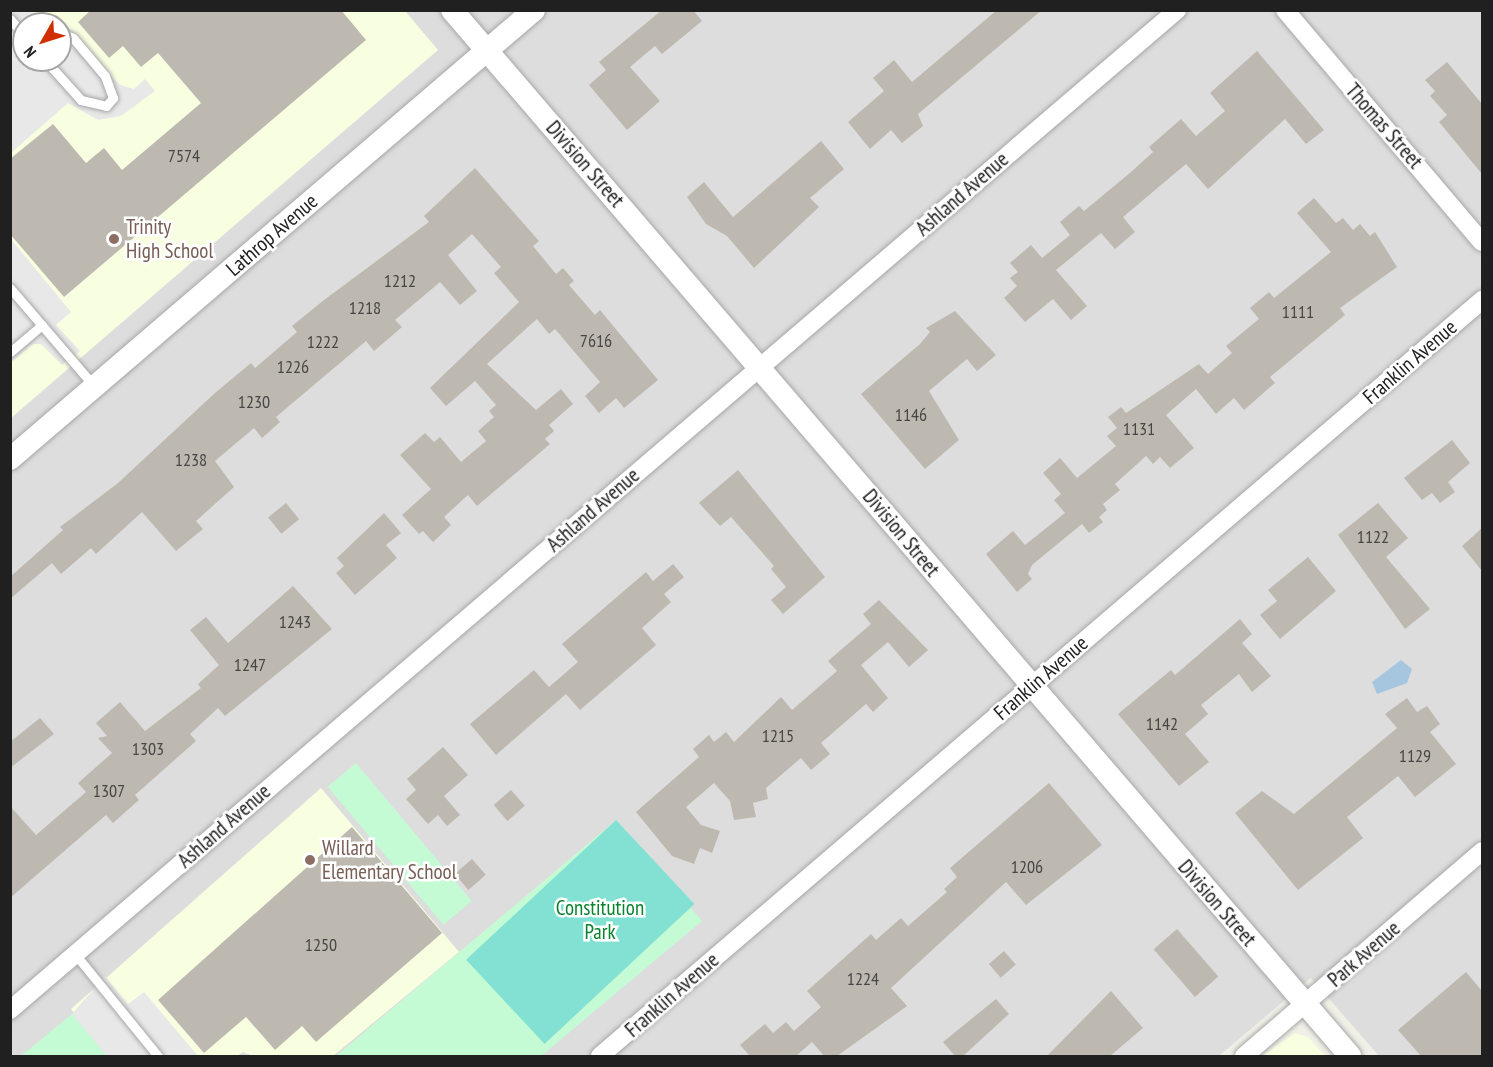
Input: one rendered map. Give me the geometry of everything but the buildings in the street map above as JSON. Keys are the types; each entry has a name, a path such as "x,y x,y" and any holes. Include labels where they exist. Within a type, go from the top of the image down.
{"street":[{"name":"Division Street","path":"452,10 1350,1056"},
{"name":"Lathrop Avenue","path":"10,459 534,10"},
{"name":"Ashland Avenue","path":"10,1010 1177,10"},
{"name":"Thomas Street","path":"1285,10 1482,242"},
{"name":"Franklin Avenue","path":"600,1056 1482,300"},
{"name":"Park Avenue","path":"1244,1056 1482,851"}],"lane":[{"path":"56,72 81,100 106,106 113,98 105,76 72,38"},
{"path":"10,288 95,387"},
{"path":"10,352 42,325"},
{"path":"75,954 158,1056"}],"shaded area":[{"path":"10,11 1482,11 1482,1056 1379,1056 1311,978 1219,1056 11,1056"},
{"name":"Trinity High School","path":"11,11 405,11 438,50 11,418"},
{"path":"11,11 26,12 12,12 12,72 72,72 72,33 120,85 134,89 145,79 155,91 121,116 98,120 68,103 11,153"},
{"path":"10,238 71,312 56,325 80,351 62,365 41,344 33,344 11,362"},
{"path":"1401,660 1412,669 1407,683 1377,694 1372,682"},
{"name":"Willard Elementary School","path":"321,788 459,952 333,1056 253,1056 243,1052 237,1056 110,1056 71,1009"},
{"path":"105,976 128,1004 144,992 198,1056 107,1056 72,1014"},
{"path":"1295,1033 1308,1037 1325,1056 1262,1056"}],"green space":[{"path":"356,763 472,901 443,925 328,787"},
{"name":"Constitution Park","path":"616,820 702,921 541,1056 336,1056"},
{"name":"Constitution Park","path":"616,820 694,904 545,1044 466,960"},
{"path":"72,1014 107,1056 21,1056"}],"place":[{"name":"Trinity High School","path":"114,239"},
{"name":"Willard Elementary School","path":"310,860"}]}
